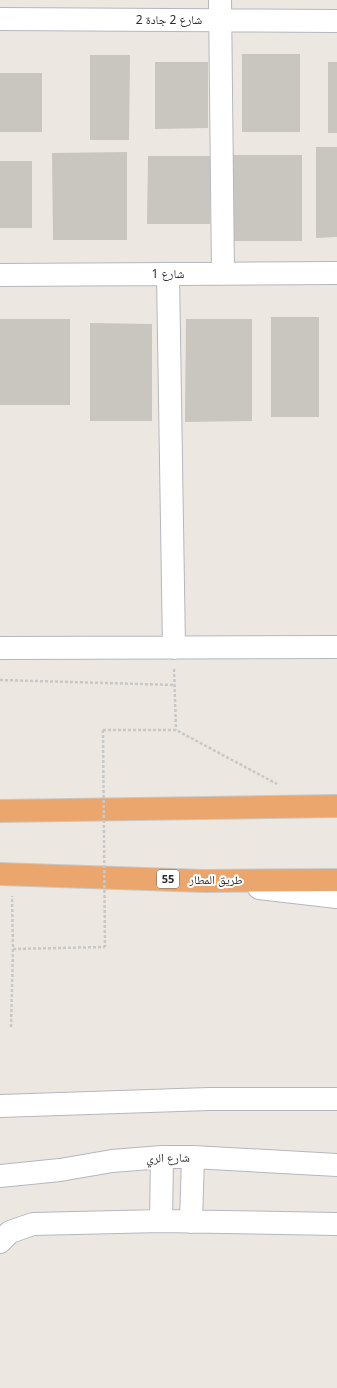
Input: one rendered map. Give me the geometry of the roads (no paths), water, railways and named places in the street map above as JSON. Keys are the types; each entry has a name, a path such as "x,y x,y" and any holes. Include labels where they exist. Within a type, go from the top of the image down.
{"highway":[{"path":"0,811 337,806"},
{"name":"طريق المطار","path":"6,874 204,881 337,880"}],"street":[{"name":"شارع 2 جادة 2","path":"0,19 220,10 337,21"},
{"path":"220,10 223,274"},
{"name":"شارع 1","path":"0,275 337,273"},
{"path":"168,274 174,648"},
{"path":"0,648 337,647"},
{"path":"204,881 337,897"},
{"path":"0,1106 209,1098 337,1099"},
{"path":"161,1221 162,1157"},
{"name":"شارع الري","path":"0,1176 60,1170 112,1161 162,1157 193,1157 337,1165"},
{"path":"191,1222 193,1157"},
{"path":"0,1242 10,1232 33,1224 161,1221 337,1224"}]}
